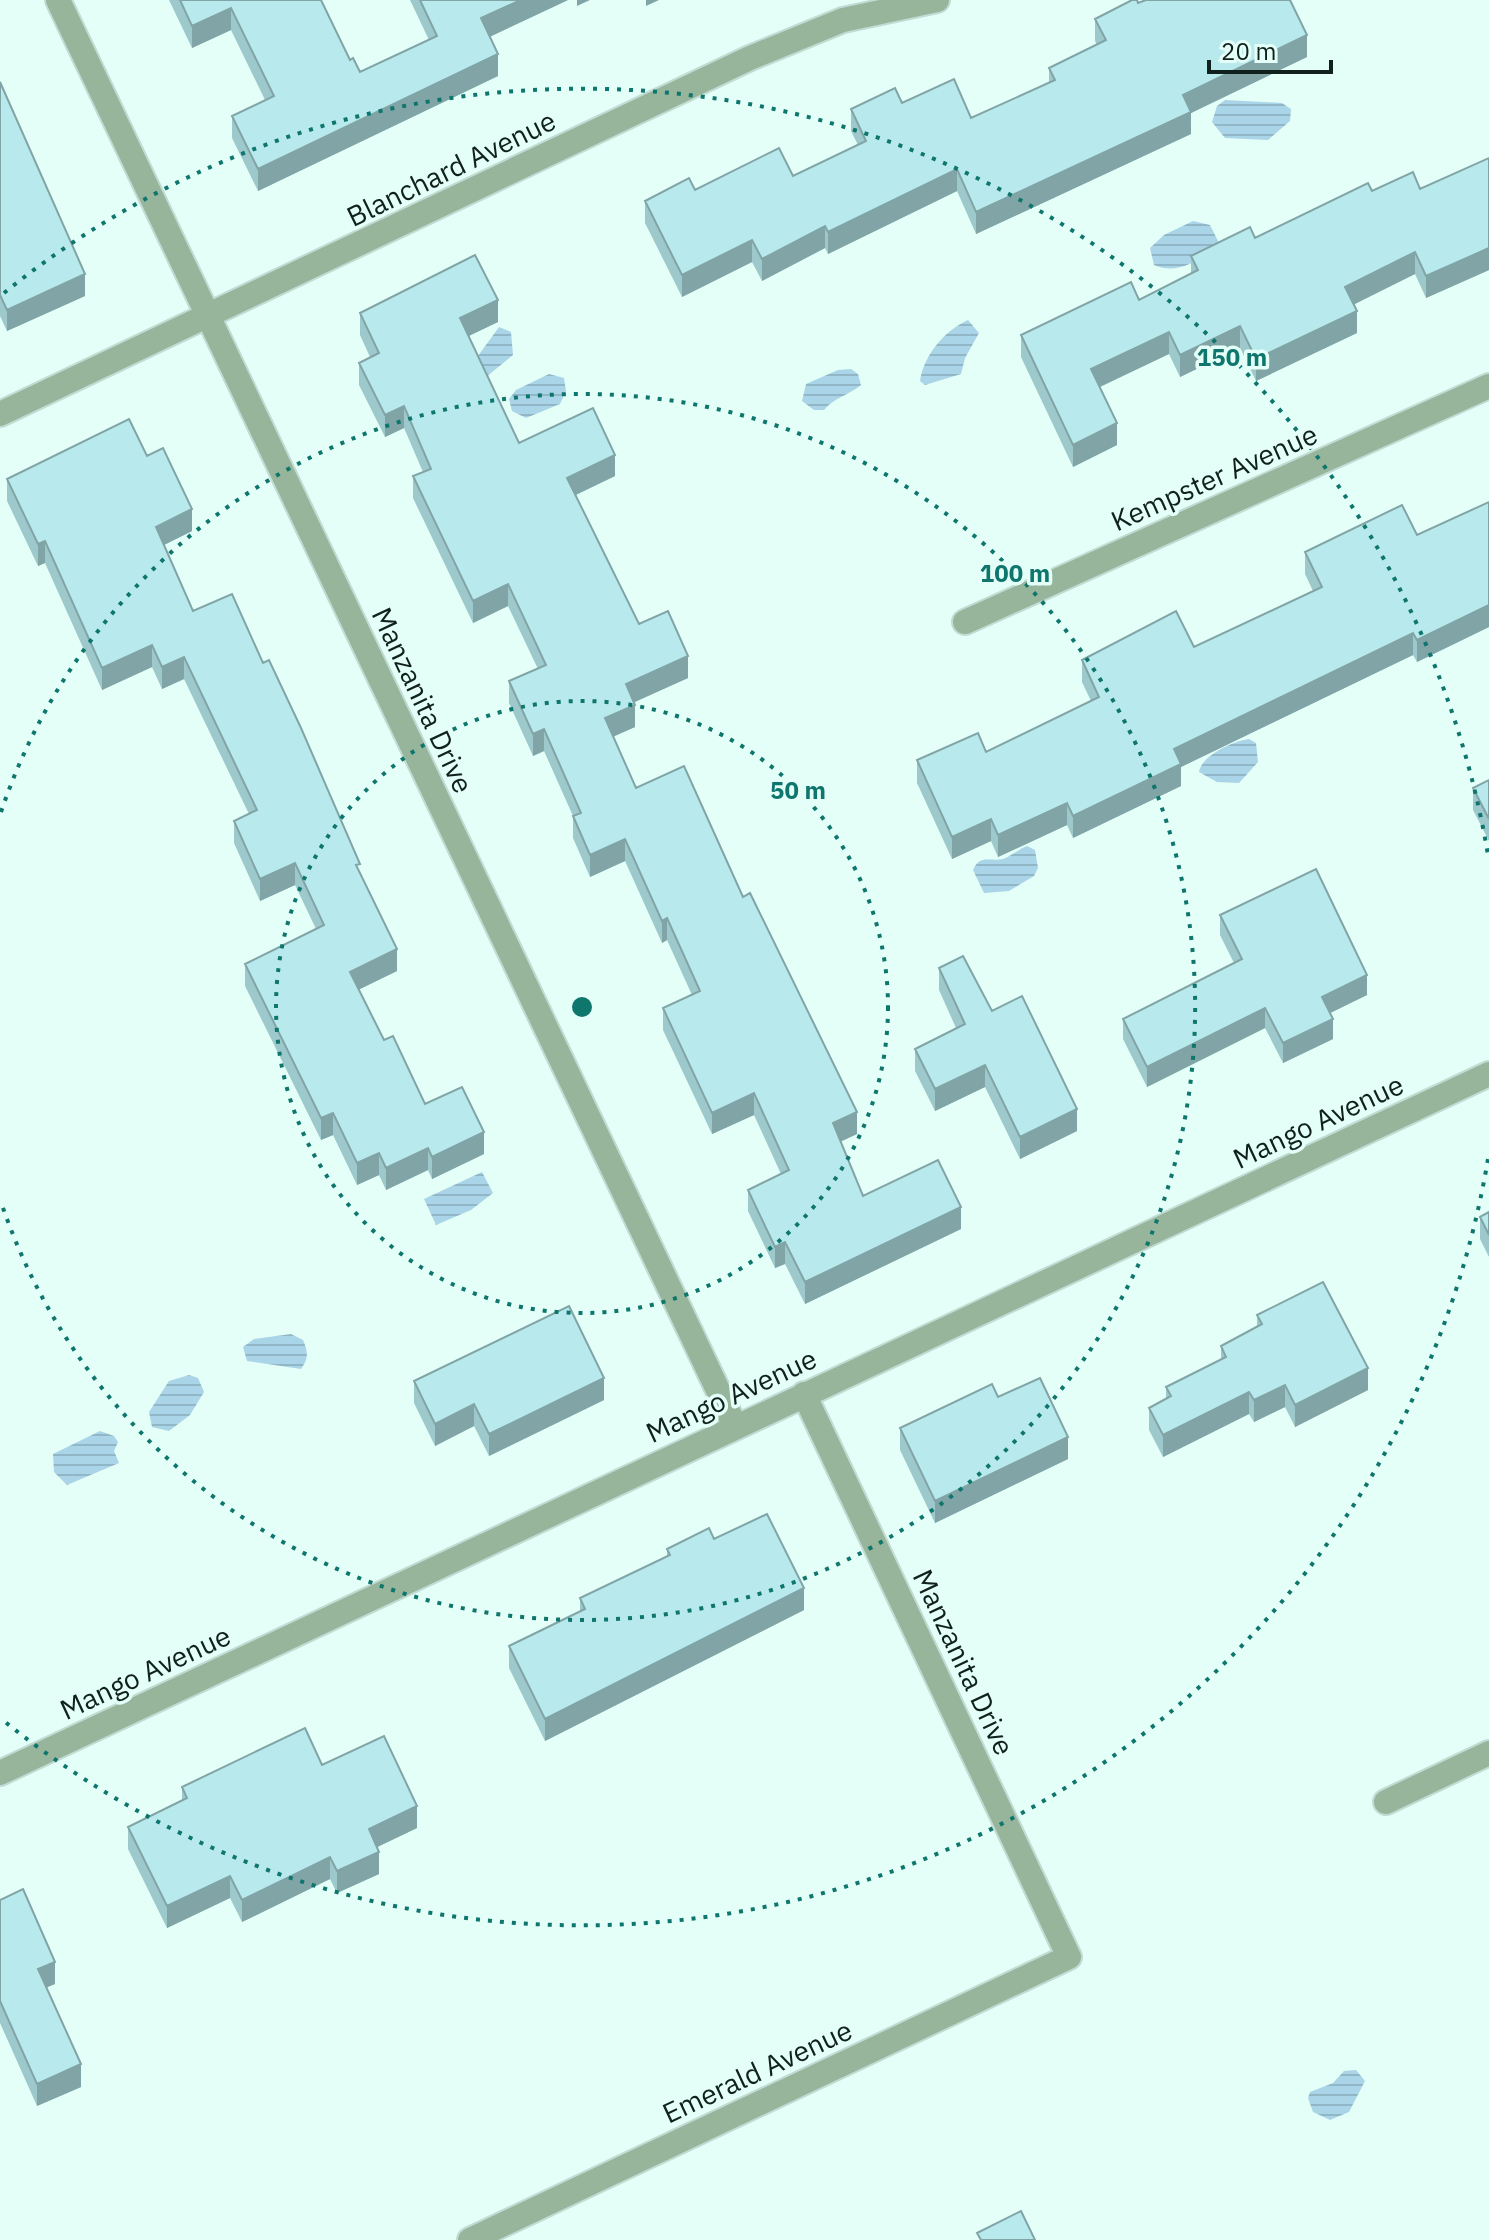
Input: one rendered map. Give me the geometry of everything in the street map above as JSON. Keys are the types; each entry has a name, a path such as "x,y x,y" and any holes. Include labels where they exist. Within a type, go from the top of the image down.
{"street":[{"name":"Manzanita Drive","path":"58,0 735,1426"},
{"name":"Blanchard Avenue","path":"0,414 750,58 843,20 937,0"},
{"name":"Kempster Avenue","path":"965,622 1489,386"},
{"name":"Mango Avenue","path":"0,1773 1489,1074"},
{"name":"Manzanita Drive","path":"804,1394 1069,1957"},
{"path":"1386,1802 1489,1753"},
{"name":"Emerald Avenue","path":"470,2240 1069,1957"}],"water":[{"path":"1225,100 1282,103 1291,109 1290,121 1268,140 1225,138 1212,122 1217,106"},
{"path":"1193,221 1210,225 1220,245 1180,267 1154,265 1150,248 1164,235"},
{"path":"968,320 979,333 965,358 961,374 925,385 920,381 922,371 936,345"},
{"path":"499,327 511,332 513,355 486,377 475,360"},
{"path":"851,369 858,374 861,385 824,410 814,410 802,401 806,384 838,370"},
{"path":"549,374 564,378 566,391 560,404 526,418 512,411 509,399 516,390"},
{"path":"1249,739 1256,743 1258,762 1239,783 1217,782 1199,772 1205,760 1219,750"},
{"path":"1027,846 1035,850 1038,868 1034,876 1009,891 984,893 973,870 976,865 982,860 1003,859"},
{"path":"482,1172 493,1193 471,1210 436,1225 424,1199"},
{"path":"291,1334 303,1340 306,1348 301,1369 247,1361 243,1347 254,1339"},
{"path":"189,1375 198,1378 204,1392 190,1415 169,1431 152,1427 149,1412 169,1381"},
{"path":"100,1431 114,1436 118,1442 114,1451 119,1463 67,1485 54,1472 53,1454"},
{"path":"1356,2070 1365,2081 1349,2112 1330,2120 1313,2112 1308,2098 1310,2092 1333,2083 1344,2071"}],"building":[{"path":"180,0 321,0 350,60 353,58 360,72 437,36 420,0 521,0 481,18 498,54 258,169 232,116 274,96 231,8 192,26"},
{"path":"1132,0 1138,3 1146,0 1290,0 1307,35 1183,95 1191,112 976,212 957,169 828,232 825,226 762,259 752,240 682,275 645,201 689,178 695,190 779,148 793,176 866,141 851,109 895,88 902,103 954,79 971,118 1055,80 1049,68 1106,40 1095,19"},
{"path":"0,82 85,274 7,310 0,295"},
{"path":"1489,158 1489,248 1426,276 1415,252 1345,287 1357,311 1256,359 1240,326 1180,355 1169,332 1091,369 1117,423 1073,445 1021,335 1131,282 1139,300 1198,270 1191,256 1250,227 1255,238 1368,183 1372,191 1413,172 1420,189"},
{"path":"475,255 498,300 460,318 519,443 593,408 615,455 567,478 639,624 668,611 688,656 626,684 635,705 605,718 636,788 684,766 743,897 750,893 857,1112 833,1123 863,1196 938,1160 961,1207 805,1282 785,1242 775,1247 748,1190 789,1170 754,1093 712,1113 663,1008 700,991 667,918 662,921 625,839 590,855 573,816 581,813 544,729 533,734 509,681 546,665 508,584 473,601 413,476 431,469 404,406 385,415 359,363 379,353 360,313"},
{"path":"129,419 147,456 163,448 192,509 156,527 193,611 232,594 263,663 269,660 301,728 360,864 356,865 397,949 350,972 384,1040 393,1036 425,1104 462,1087 484,1132 432,1157 428,1148 386,1168 379,1153 357,1163 333,1113 321,1118 245,964 324,925 295,863 260,879 234,821 257,810 184,657 162,667 152,645 102,668 45,541 38,544 7,479"},
{"path":"1489,502 1489,605 1417,640 1413,633 1174,749 1181,764 1073,816 1067,803 998,835 991,819 952,837 917,760 978,733 986,752 1099,697 1082,660 1176,611 1194,647 1322,587 1305,552 1402,505 1417,535"},
{"path":"1489,780 1489,819 1473,788"},
{"path":"1316,869 1367,975 1322,997 1333,1019 1283,1043 1265,1008 1147,1067 1123,1019 1242,959 1220,915"},
{"path":"963,956 992,1011 1022,996 1077,1109 1020,1137 985,1065 935,1089 915,1049 965,1024 939,968"},
{"path":"1489,1212 1489,1235 1480,1217"},
{"path":"1323,1282 1368,1368 1295,1405 1285,1385 1254,1400 1249,1392 1163,1435 1149,1408 1171,1396 1166,1387 1226,1357 1221,1346 1262,1324 1257,1315"},
{"path":"569,1306 604,1378 489,1434 474,1404 435,1424 414,1381"},
{"path":"1040,1378 1068,1437 935,1501 900,1428 992,1384 998,1397"},
{"path":"767,1514 804,1588 545,1719 509,1646 585,1609 580,1598 670,1555 667,1549 709,1528 714,1539"},
{"path":"305,1728 322,1765 384,1736 417,1806 369,1829 379,1852 337,1871 330,1857 242,1900 230,1876 167,1906 128,1827 187,1798 182,1787"},
{"path":"23,1889 55,1962 38,1969 81,2064 37,2084 0,2001 0,1900"},
{"path":"1021,2211 1035,2240 981,2240 977,2233"}]}
